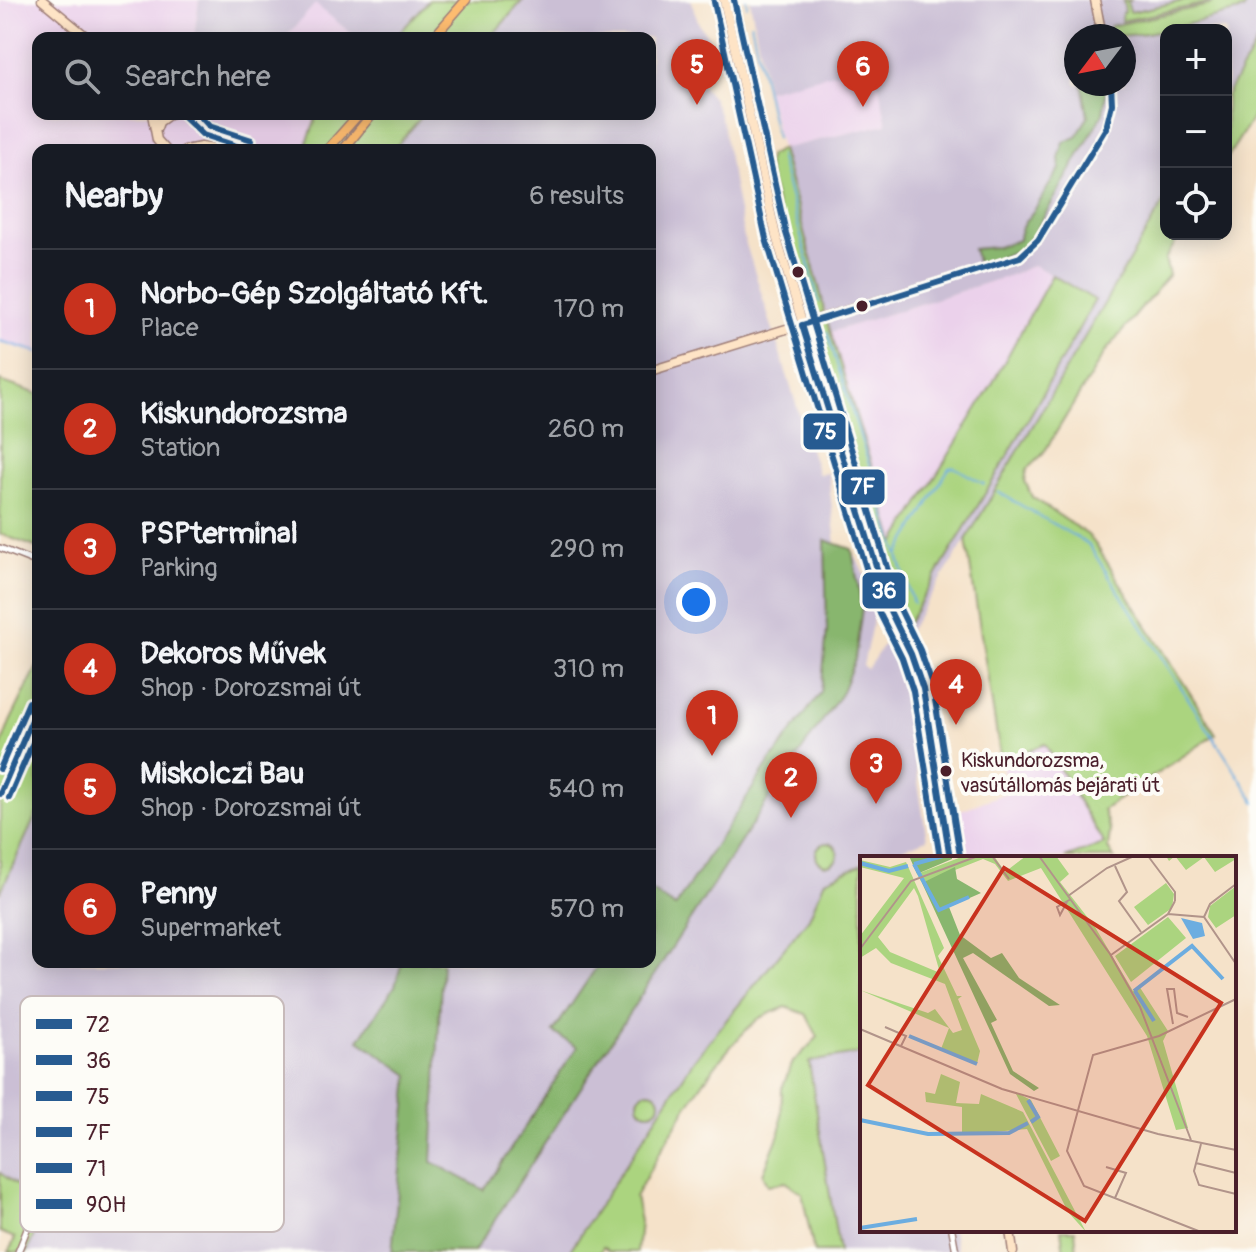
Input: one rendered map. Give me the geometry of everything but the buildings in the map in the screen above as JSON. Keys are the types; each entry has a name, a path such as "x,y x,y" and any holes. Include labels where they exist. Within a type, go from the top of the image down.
{"main road":[{"path":"42,0 81,32"},
{"path":"438,32 466,0"},
{"path":"724,0 769,208 802,325 890,611 911,654 923,689 950,856"},
{"path":"1095,0 1100,24"},
{"path":"656,369 1004,263 1027,252 1038,240 1106,128 1112,96"},
{"path":"154,120 161,144"},
{"path":"156,128 162,120"},
{"path":"190,120 203,135 231,144"},
{"path":"331,144 353,120"},
{"path":"348,144 367,120"},
{"path":"191,144 194,127"},
{"path":"0,794 32,722"},
{"path":"1010,1232 1013,1252"}],"street":[{"path":"0,548 32,561"},
{"path":"18,1252 26,1232"},
{"path":"952,1232 956,1252"}],"shaded area":[{"path":"0,0 199,0 195,32 32,32 32,120 314,120 307,144 32,144 32,352 0,343"},
{"path":"199,0 429,0 400,32 350,32 315,4 290,32 195,32"},
{"path":"524,0 691,0 699,24 711,41 687,68 713,99 722,122 744,238 818,474 828,473 836,544 825,540 827,630 821,692 767,766 675,907 656,894 656,144 398,144 420,120 656,120 656,32 496,32"},
{"path":"750,0 1256,0 1256,44 1232,86 1232,24 1160,24 1160,208 966,540 896,651 912,707 917,739 912,744 927,839 882,856 860,856 860,865 825,880 809,918 694,1061 569,1252 474,1252 777,786 841,694 855,659 862,608 852,549 872,591 874,615 863,666 867,669 884,644 893,647 1007,457 1094,299 1034,265 831,332 781,149 887,124 874,63 767,90"},
{"path":"315,3 350,32 290,32"},
{"path":"874,62 887,124 781,149 767,90"},
{"path":"1034,265 1052,275 991,386 895,544 831,332"},
{"path":"1045,744 1104,845 1071,856 960,856 953,813 1008,792 1001,761"},
{"path":"32,824 32,968 400,968 395,986 359,1040 409,1075 392,1252 27,1252 35,1232 284,1232 284,996 20,996 20,1187 0,1173 0,893"},
{"path":"442,968 596,968 554,1032 577,1046 484,1190 432,1162"},
{"path":"860,1053 860,1232 953,1232 957,1252 839,1252 809,1062"}],"green space":[{"path":"429,0 523,0 495,32 400,32"},
{"path":"1123,0 1132,0 1127,1 1130,12 1188,0 1209,0 1208,3 1121,21 1125,12"},
{"path":"1215,0 1250,0 1243,10 1186,24 1160,24 1160,30 1136,34 1136,24 1119,24 1209,5"},
{"path":"1256,44 1256,112 1232,150 1232,96 1232,86"},
{"path":"1084,96 1106,96 1103,114 1033,236 1022,249 978,265 973,249 997,247 1019,240 1024,224 1060,169 1059,158 1064,142 1077,137 1088,116"},
{"path":"419,120 398,144 306,144 315,122"},
{"path":"781,149 822,298 824,313 816,315 807,313 804,308 769,176 769,156"},
{"path":"1160,208 1160,240 1177,240 1165,259 1169,275 1105,352 1043,454 1027,469 1025,481 1032,497 1088,535 1096,545 1216,734 1103,810 1110,831 1108,848 1113,856 1071,856 1104,844 1045,744 1001,761 966,540"},
{"path":"1052,275 1095,300 1007,457 905,628 887,582 813,331 827,320 895,543 991,386"},
{"path":"0,381 32,392 32,546 0,534"},
{"path":"825,540 852,549 862,608 855,659 841,694 777,786 474,1252 392,1252 409,1075 359,1040 395,986 400,968 442,968 432,1162 484,1190 577,1047 553,1032 596,968 656,968 656,894 675,907 767,766 821,692 827,630"},
{"path":"32,677 32,824 0,893 0,749"},
{"path":"827,843 835,846 838,854 835,862 827,865 819,862 816,854 819,846"},
{"path":"860,865 860,1053 809,1062 839,1252 814,1252 802,1193 786,1182 768,1185 763,1174 781,1129 782,1088 793,1062 818,1037 806,1014 786,1007 760,1018 739,1038 721,1058 674,1127 635,1197 640,1221 637,1252 609,1252 603,1247 600,1252 569,1252 694,1060 809,918 825,880"},
{"path":"649,1091 657,1094 660,1102 657,1110 649,1113 641,1110 638,1102 641,1094"},
{"path":"0,1173 20,1187 20,1232 35,1232 27,1252 9,1252 15,1238 0,1232"},
{"path":"1061,1232 1075,1232 1077,1252 1064,1252"}],"waterway":[{"path":"746,0 747,6"},
{"path":"751,23 776,138"},
{"path":"779,155 819,302"},
{"path":"827,332 913,603"},
{"path":"0,341 32,350"},
{"path":"899,554 949,468 954,467 984,484"},
{"path":"998,492 1088,544 1256,803"}],"transit line":[{"name":"7F","path":"734,0 786,233 899,607 920,650 933,687 960,856"},
{"name":"75","path":"714,2 766,239 880,614 902,658 913,691 940,856"},
{"name":"36","path":"802,325 1020,257 1038,240 1106,128 1112,96"},
{"name":"72","path":"187,120 203,135 231,144"},
{"name":"90H","path":"204,120 209,126 252,140"},
{"name":"36","path":"802,325 890,611 911,654 923,689 950,856"},
{"name":"90H","path":"0,769 29,702"},
{"name":"72","path":"0,794 32,720"},
{"name":"71","path":"9,798 32,745"}],"place":[{"name":"Miskolczi Bau","path":"697,105"},
{"name":"Penny","path":"863,107"},
{"name":"Dekoros Művek","path":"956,725"},
{"name":"Norbo-Gép Szolgáltató Kft.","path":"712,756"},
{"name":"Kiskundorozsma, vasútállomás bejárati út","path":"946,771"},
{"name":"PSPterminal","path":"876,804"},
{"name":"Kiskundorozsma","path":"791,818"}]}
